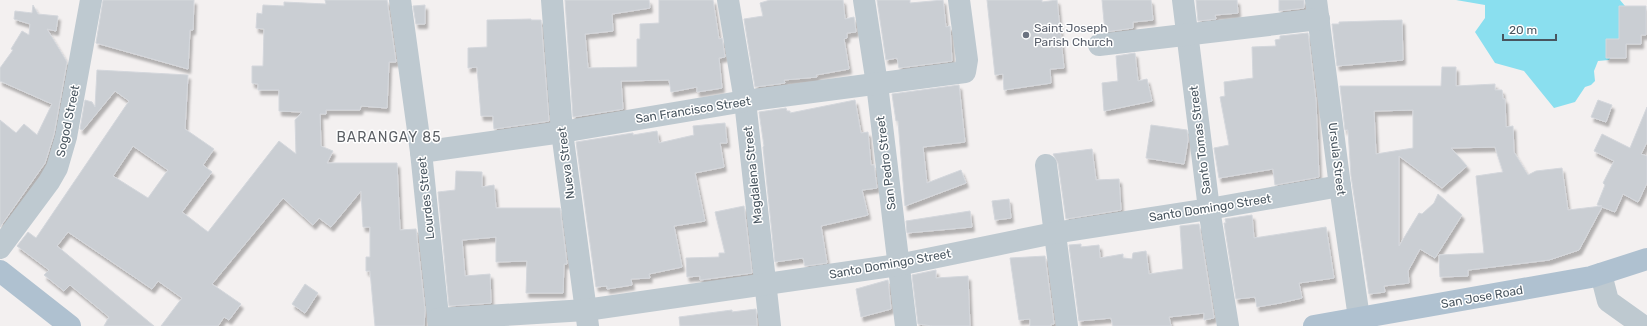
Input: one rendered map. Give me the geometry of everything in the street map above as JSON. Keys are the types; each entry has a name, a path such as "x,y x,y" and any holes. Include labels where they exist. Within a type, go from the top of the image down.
{"main road":[{"name":"San Jose Road","path":"1314,326 1521,290 1601,274 1647,259"},
{"path":"0,271 70,326"}],"street":[{"name":"Sogod Street","path":"0,248 49,182 57,168 66,137 91,0"},
{"name":"Lourdes Street","path":"400,0 421,152 438,322"},
{"name":"Nueva Street","path":"552,0 562,132 587,318"},
{"name":"Magdalena Street","path":"728,0 745,101 770,326"},
{"name":"San Pedro Street","path":"864,0 877,84 906,326"},
{"name":"San Francisco Street","path":"421,152 562,132 745,101 965,72 966,60 959,0"},
{"name":"Santo Tomas Street","path":"1183,0 1209,209 1228,326"},
{"path":"1099,45 1188,34 1318,9"},
{"name":"Ursula Street","path":"1318,9 1340,186 1363,317"},
{"path":"1046,164 1067,326"},
{"name":"Santo Domingo Street","path":"438,322 587,318 765,284 898,265 1054,233 1209,209 1340,186"},
{"path":"1601,274 1608,301 1643,326"},
{"path":"1363,317 1388,326"}],"water":[{"path":"1456,0 1620,0 1636,19 1626,38 1617,39 1614,52 1609,60 1598,61 1594,71 1595,81 1591,85 1585,87 1575,102 1554,108 1524,71 1495,63 1475,32 1485,18 1485,5"}],"building":[{"path":"103,0 194,0 193,30 190,30 188,69 96,43"},
{"path":"325,0 387,0 396,62 389,62 387,108 361,106 360,110 326,110 326,114 320,114 321,146 333,151 327,163 397,163 400,230 416,229 425,310 424,326 375,326 370,271 366,271 366,257 370,257 370,227 363,227 361,191 331,227 319,218 313,225 283,198 212,284 241,304 229,320 224,317 218,326 161,326 182,298 158,281 152,289 68,232 57,246 154,326 104,326 109,317 70,285 64,291 44,275 49,270 17,246 28,232 36,238 129,101 115,91 83,130 80,129 85,100 92,102 95,107 97,70 188,75 185,129 214,149 203,165 212,172 182,212 208,232 279,141 296,154 295,120 302,112 279,111 279,90 258,90 258,84 252,83 252,66 263,66 264,29 256,28 257,13 262,14 263,5 284,6 284,2 326,4","holes":["133,146 168,170 148,198 113,176"]},
{"path":"565,0 649,0 650,8 612,14 613,31 585,34 588,68 637,67 637,39 640,39 640,24 659,23 659,0 713,0 719,39 722,38 725,57 719,58 722,88 697,92 697,87 671,92 669,80 621,81 623,109 573,117"},
{"path":"770,0 843,0 845,19 854,17 856,32 847,33 847,38 844,39 849,69 816,75 817,77 784,80 785,83 755,87 744,19 763,16 760,3"},
{"path":"877,0 910,0 910,3 943,0 946,27 950,26 952,61 899,68 897,58 886,60"},
{"name":"Saint Joseph Parish Church","path":"987,0 1042,0 1042,2 1057,0 1064,68 1050,69 1051,83 1004,90 1003,74 995,75"},
{"path":"1102,0 1151,0 1153,20 1133,22 1133,28 1105,32"},
{"path":"1196,0 1237,0 1238,13 1215,15 1216,19 1198,21"},
{"path":"1279,0 1304,0 1304,8 1279,11"},
{"path":"33,5 38,14 58,16 56,31 47,29 67,62 54,134 45,163 0,227 0,120 16,133 24,124 37,135 52,104 0,81 0,68 13,50 11,49 22,31 29,35 30,24 14,19 15,11 32,13"},
{"path":"425,5 425,24 416,24 413,6"},
{"path":"1619,6 1646,6 1646,35 1641,35 1641,44 1626,44 1626,58 1606,58 1606,39 1619,39"},
{"path":"487,20 541,20 549,121 494,129 493,116 481,116 477,67 468,68 468,48 487,47"},
{"path":"1402,20 1403,60 1337,66 1332,24 1339,24 1339,22"},
{"path":"1308,33 1316,101 1319,177 1275,185 1273,169 1219,178 1214,148 1229,145 1220,97 1225,96 1224,82 1253,78 1252,47 1276,46 1275,40 1280,39 1280,36"},
{"path":"1135,53 1138,81 1147,79 1152,101 1104,111 1102,83 1118,81 1116,56"},
{"path":"1442,67 1456,67 1456,86 1495,84 1495,90 1502,90 1503,99 1505,99 1506,127 1513,126 1514,152 1528,175 1536,171 1562,168 1568,210 1602,206 1597,205 1605,185 1603,183 1614,161 1594,151 1602,134 1630,148 1647,107 1647,142 1641,154 1647,156 1647,183 1638,202 1623,194 1615,212 1602,207 1579,250 1549,260 1468,270 1468,276 1440,277 1439,255 1484,253 1476,176 1503,172 1495,147 1451,148 1467,166 1442,188 1399,156 1399,246 1419,213 1422,214 1434,203 1438,194 1462,215 1435,258 1420,249 1408,271 1409,283 1384,286 1385,292 1369,294 1351,176 1348,130 1345,130 1340,86 1441,86","holes":["1413,110 1413,148 1376,154 1374,111"]},
{"path":"959,85 965,142 923,147 927,183 961,170 966,183 905,206 898,121 896,121 892,94"},
{"path":"855,100 861,133 868,132 871,165 874,165 877,188 862,190 868,215 821,226 827,263 805,266 803,258 775,262 764,146 759,112 786,108 787,111 790,111 790,113"},
{"path":"1598,100 1612,105 1606,122 1591,117"},
{"path":"725,123 727,143 720,143 724,167 695,173 705,221 674,226 682,267 649,274 650,278 631,279 632,285 607,289 607,286 596,287 576,142 633,133 633,135 657,131 659,143 694,135 693,126"},
{"path":"1151,125 1187,130 1188,140 1184,164 1146,158"},
{"path":"1092,149 1096,180 1119,179 1121,210 1066,219 1058,163 1053,154"},
{"path":"456,171 482,172 482,187 494,185 496,208 560,208 567,264 564,264 563,293 526,293 527,261 496,262 496,237 462,240 465,276 490,274 491,303 449,306 438,192 455,190"},
{"path":"1009,199 1011,218 995,220 992,201"},
{"path":"744,206 752,273 700,280 700,276 687,277 686,258 719,257 719,253 725,253 715,212"},
{"path":"970,211 972,227 907,233 906,221"},
{"path":"1252,215 1254,238 1326,227 1334,278 1299,283 1302,298 1280,303 1257,307 1255,297 1236,299 1224,223 1226,223 1225,219"},
{"path":"1199,224 1214,318 1204,320 1204,313 1169,317 1171,326 1113,326 1111,318 1079,321 1069,245 1081,244 1081,247 1099,245 1100,258 1123,254 1123,258 1132,259 1133,253 1146,251 1149,274 1183,269 1180,226"},
{"path":"1045,256 1054,324 1051,324 1051,326 1030,326 1030,319 1019,320 1010,258"},
{"path":"936,270 936,278 968,276 970,326 932,326 918,324 912,275"},
{"path":"888,280 891,309 861,317 856,289"},
{"path":"305,284 318,293 305,313 292,304"},
{"path":"756,309 757,326 680,326 679,317 732,310 732,312"}],"place":[{"name":"Saint Joseph Parish Church","path":"1026,35"}],"district":[{"name":"BARANGAY 85","path":"389,137"}]}
